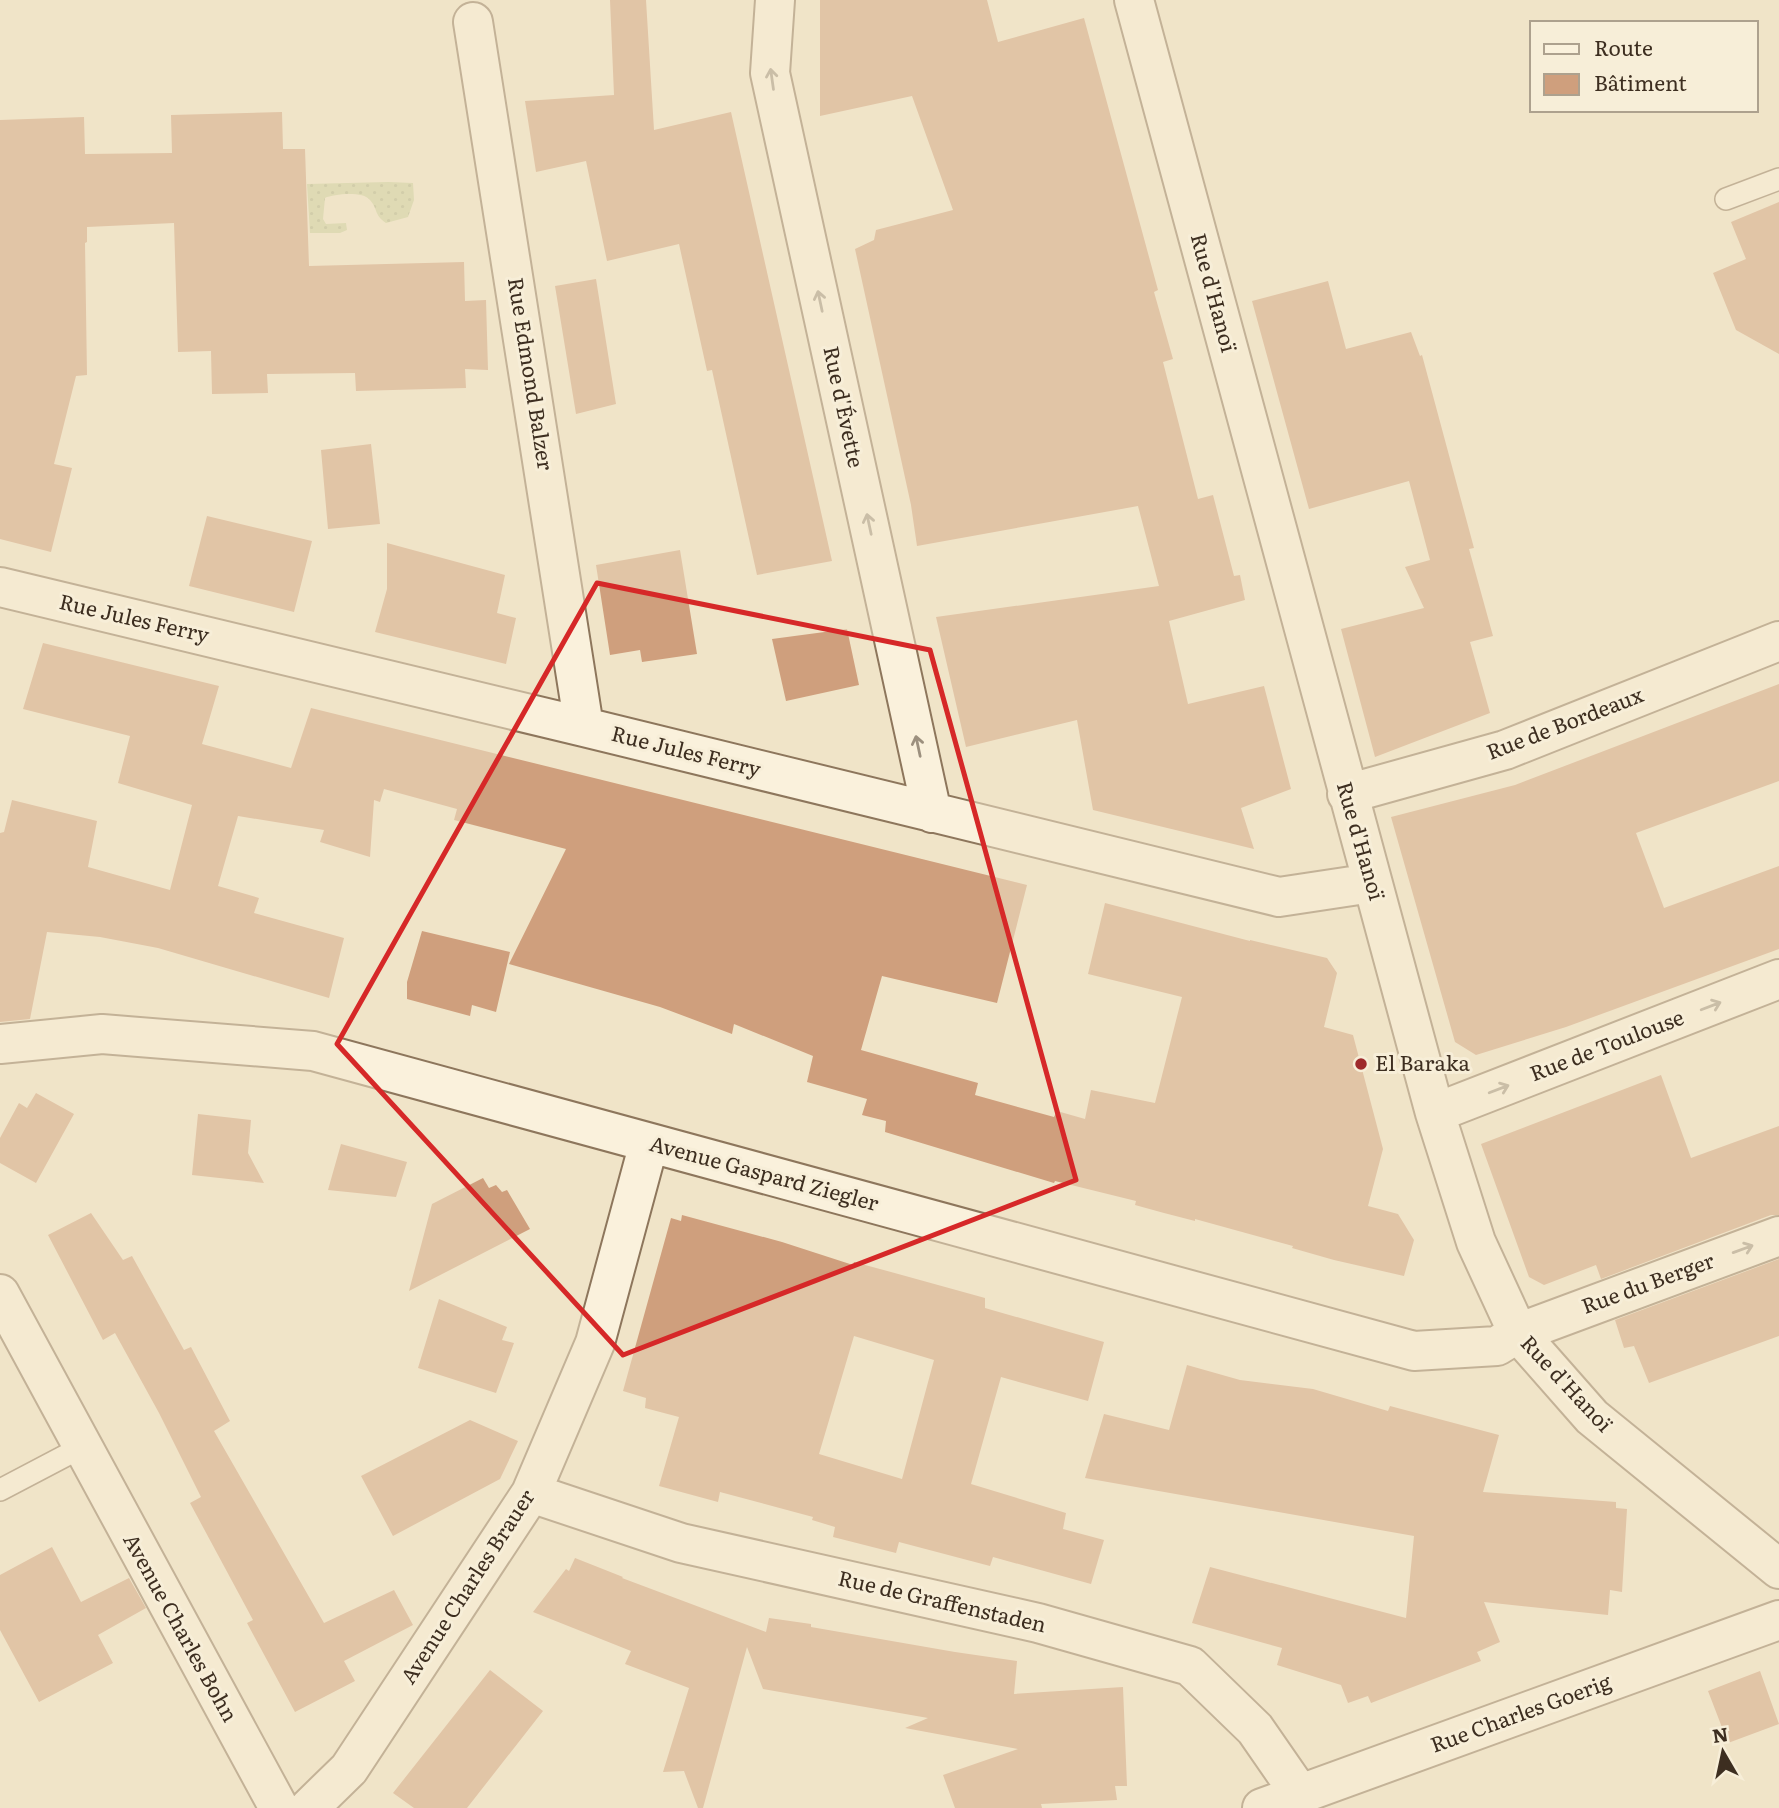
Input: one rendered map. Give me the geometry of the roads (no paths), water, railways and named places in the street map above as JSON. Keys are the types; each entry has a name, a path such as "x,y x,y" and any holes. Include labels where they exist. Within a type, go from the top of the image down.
{"street":[{"name":"Rue d'Évette","path":"775,0 770,73 932,813"},
{"name":"Rue d'Hanoï","path":"1134,0 1347,794 1435,1113 1476,1242 1518,1333 1592,1417 1779,1569"},
{"name":"Rue Edmond Balzer","path":"473,23 584,727"},
{"name":"Rue Jules Ferry","path":"0,587 1279,897 1372,883"},
{"name":"Rue de Bordeaux","path":"1347,794 1505,750 1779,641"},
{"name":"Rue de Toulouse","path":"1435,1113 1779,979"},
{"name":"Avenue Gaspard Ziegler","path":"0,1044 102,1034 313,1051 1414,1351 1497,1346 1518,1333"},
{"name":"Avenue Charles Brauer","path":"309,1808 349,1769 531,1493 595,1343 649,1143"},
{"name":"Rue du Berger","path":"1518,1333 1779,1236"},
{"name":"Avenue Charles Bohn","path":"0,1294 279,1808"},
{"name":"Rue de Graffenstaden","path":"531,1493 681,1543 1038,1623 1190,1666 1255,1728 1300,1794"},
{"name":"Rue Charles Goerig","path":"1262,1808 1779,1620"}],"lane":[{"path":"1726,199 1779,178"},
{"path":"0,1490 82,1447"}],"place":[{"name":"El Baraka","path":"1361,1064"}]}
